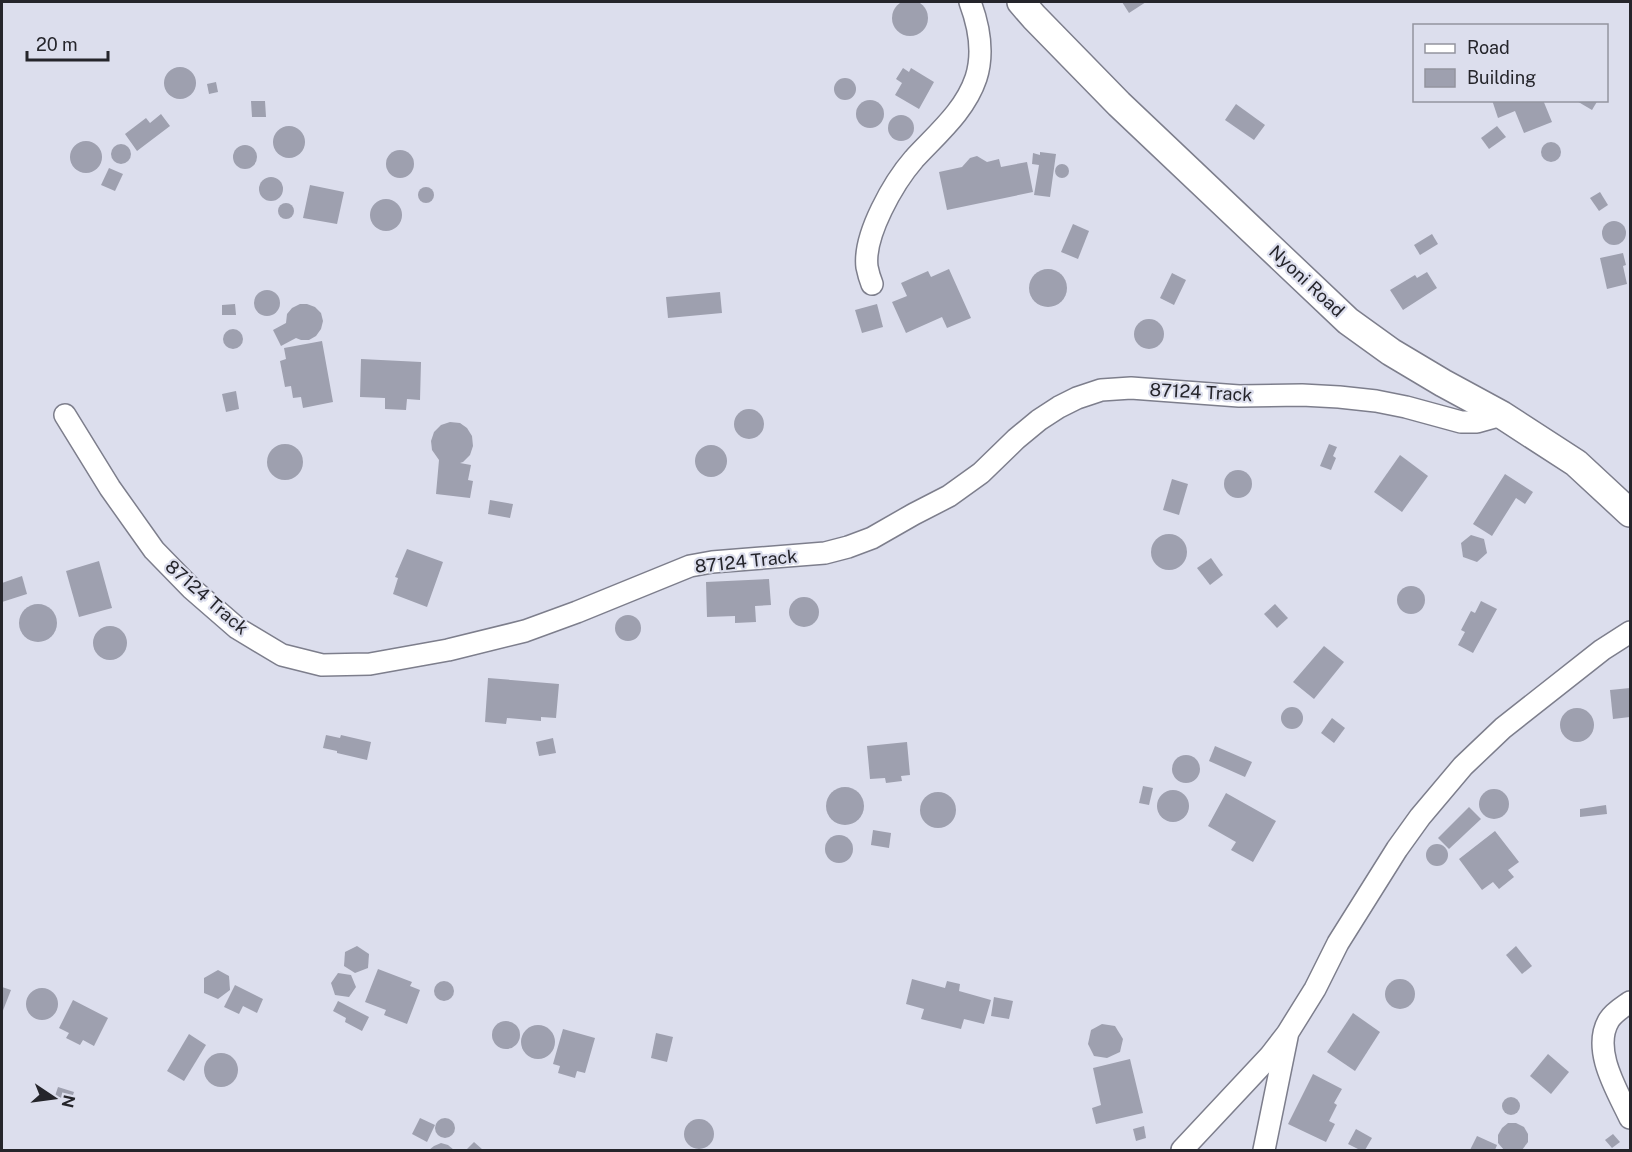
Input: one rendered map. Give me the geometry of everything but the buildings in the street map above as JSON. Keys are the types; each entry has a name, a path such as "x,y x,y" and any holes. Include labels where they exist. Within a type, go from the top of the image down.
{"street":[{"path":"872,284 867,266 867,252 882,209 898,180 913,160 952,119 968,95 976,77 979,28 970,2"},
{"name":"Nyoni Road","path":"1022,2 1119,104 1348,321 1391,352 1502,415 1576,463 1630,513"},
{"name":"87124 Track","path":"65,415 110,488 154,550 191,588 237,628 282,655 322,664 370,664 448,650 525,631 690,566 712,562 825,553 848,548 872,538 949,496 981,473 1016,440 1059,406 1101,390 1131,388 1239,396 1339,397 1396,405 1461,422 1477,422 1502,415"},
{"path":"1182,1150 1270,1056 1287,1034 1315,989 1338,943 1397,849 1462,766 1503,728 1602,650 1630,632"},
{"path":"1630,1002 1609,1021 1604,1046 1609,1073 1630,1118"},
{"path":"1264,1150 1287,1034"}]}
